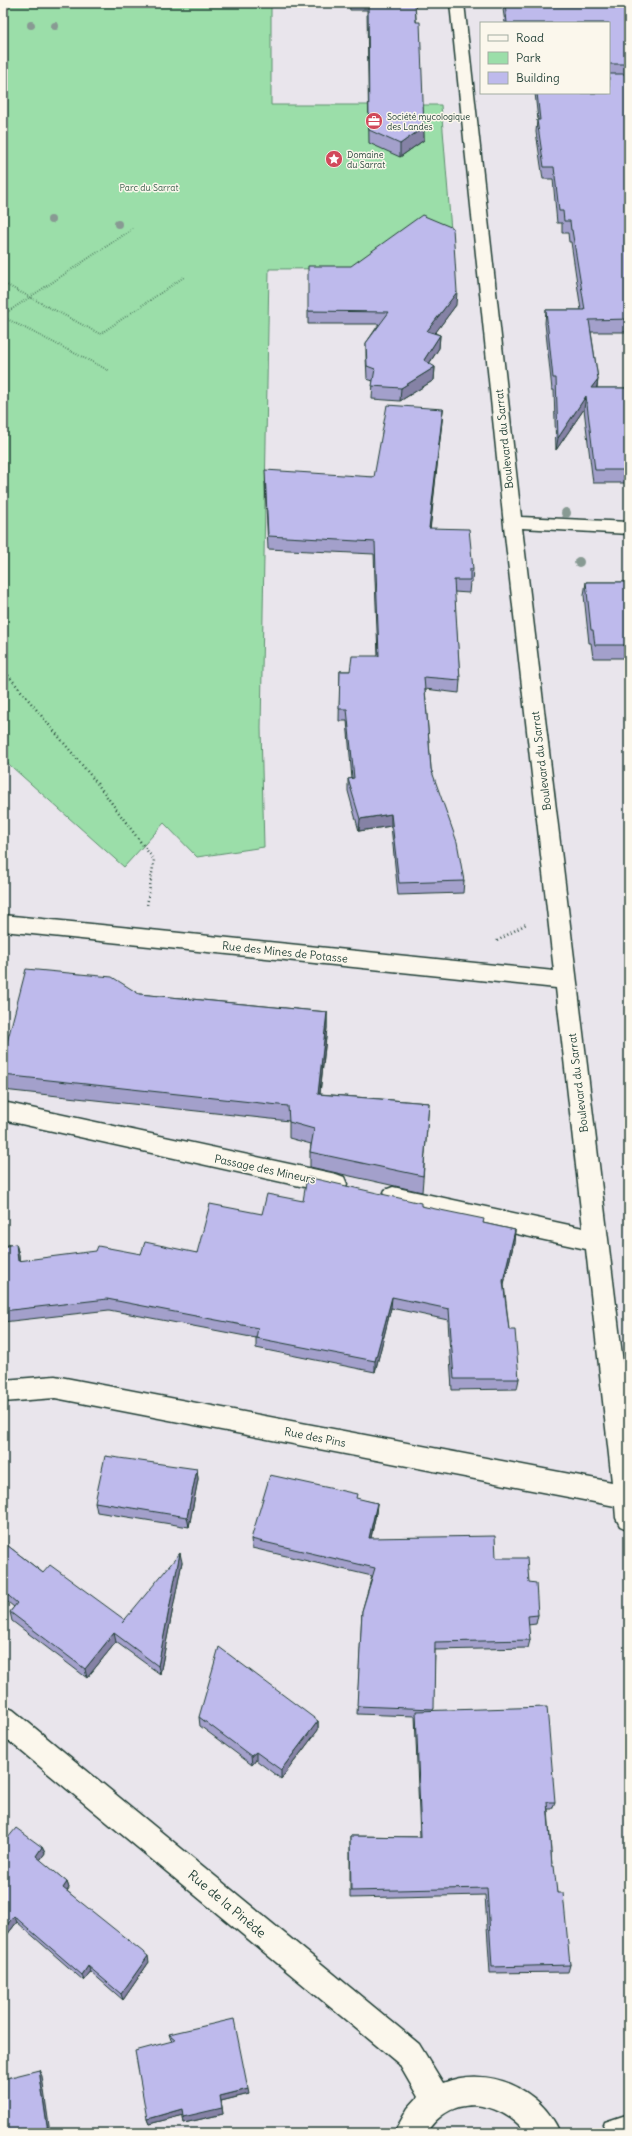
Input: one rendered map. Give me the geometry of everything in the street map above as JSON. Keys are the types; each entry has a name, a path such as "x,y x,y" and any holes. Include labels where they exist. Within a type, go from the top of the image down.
{"street":[{"name":"Boulevard du Sarrat","path":"457,3 473,83 514,522 628,1507"},
{"path":"514,522 629,528"},
{"name":"Rue des Mines de Potasse","path":"3,923 567,982"},
{"name":"Passage des Mineurs","path":"3,1111 597,1241"},
{"name":"Rue des Pins","path":"3,1391 55,1387 628,1507"},
{"name":"Rue de la Pinède","path":"3,1719 409,2054 436,2100"},
{"path":"409,2133 416,2119 436,2100 458,2091 482,2090 505,2095 525,2109 545,2133"},
{"path":"616,2133 629,2129"}],"path":[{"path":"110,371 3,316 134,228"},
{"path":"3,283 100,334 184,277"},
{"path":"3,669 96,782 154,860 142,937"}],"green space":[{"name":"Parc du Sarrat","path":"3,3 271,3 271,105 441,105 454,268 269,269 261,728 264,847 197,857 164,823 124,867 3,759"}],"building":[{"path":"368,3 415,3 416,22 420,22 424,127 400,144 369,130"},
{"path":"505,3 550,3 553,4 553,6 629,6 629,64 610,64 610,22 507,22"},
{"path":"610,74 629,74 629,319 589,320 598,379 591,388 629,388 629,470 595,470 586,396 558,438 556,378 553,378 546,310 585,310 570,221 564,221 563,211 559,211 554,167 544,167 537,120 540,120 537,94 610,94"},
{"path":"422,215 453,228 457,292 427,331 440,335 424,360 435,367 401,388 372,386 375,369 367,366 366,343 389,312 308,311 308,266 351,266"},
{"path":"387,405 443,409 429,528 469,529 473,569 470,569 470,580 454,580 460,680 424,677 431,769 457,842 464,881 399,883 391,814 360,819 348,779 354,778 347,709 339,709 340,671 350,671 352,656 379,656 375,542 268,536 265,470 374,477"},
{"path":"586,582 629,582 629,645 595,645 593,630 591,630"},
{"path":"26,969 112,977 139,994 327,1012 318,1094 429,1103 423,1176 310,1152 314,1129 289,1122 288,1106 3,1075 3,1058"},
{"path":"307,1177 421,1203 421,1206 484,1219 483,1223 515,1230 503,1281 509,1330 515,1330 519,1379 454,1379 449,1309 392,1297 375,1361 256,1338 258,1328 107,1299 3,1311 3,1246 16,1244 18,1261 96,1251 98,1246 141,1254 145,1242 197,1253 210,1204 262,1214 267,1194 303,1201"},
{"path":"105,1456 197,1469 187,1517 95,1502"},
{"path":"270,1475 357,1494 356,1498 377,1503 369,1538 495,1536 496,1558 527,1558 529,1582 536,1583 538,1615 528,1616 530,1640 435,1642 434,1709 357,1706 362,1611 375,1568 251,1539"},
{"path":"3,1542 43,1573 50,1565 125,1620 180,1553 158,1666 114,1633 85,1669 10,1612 17,1603 3,1591"},
{"path":"219,1647 318,1721 281,1770 256,1752 251,1756 199,1717"},
{"path":"547,1707 555,1802 547,1802 552,1866 554,1866 557,1893 563,1893 570,1965 492,1967 487,1888 351,1891 350,1836 421,1837 416,1711"},
{"path":"16,1828 42,1847 36,1856 67,1882 63,1888 148,1956 121,1994 88,1966 82,1975 14,1916 3,1930 3,1844"},
{"path":"234,2019 248,2089 220,2096 222,2108 183,2117 182,2109 147,2119 135,2051 176,2040 169,2034"},
{"path":"39,2070 48,2133 3,2133 3,2079"}],"place":[{"name":"Société mycologique des Landes","path":"374,121"},
{"name":"Domaine du Sarrat","path":"334,159"}]}
